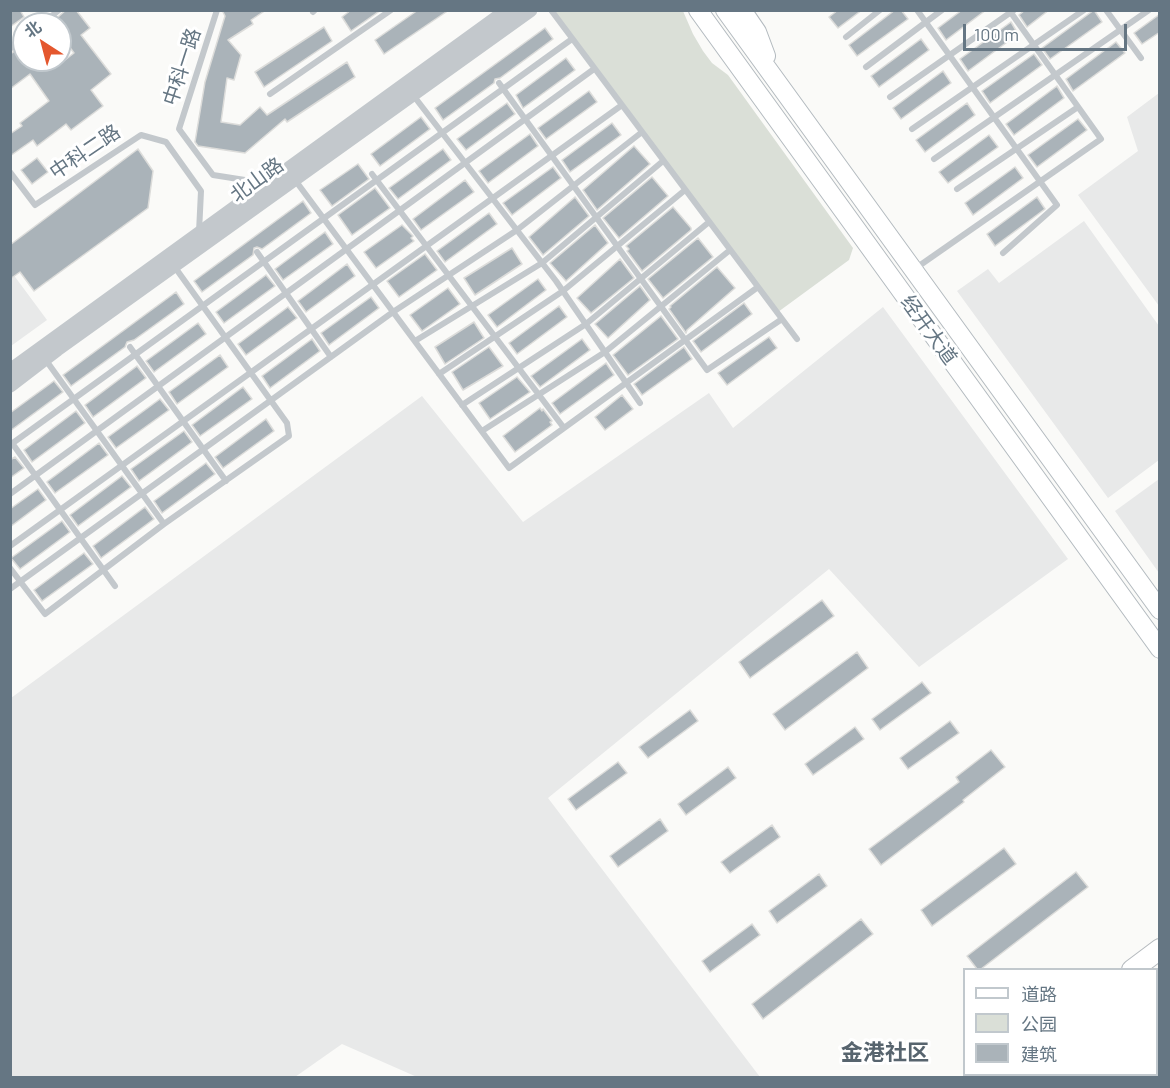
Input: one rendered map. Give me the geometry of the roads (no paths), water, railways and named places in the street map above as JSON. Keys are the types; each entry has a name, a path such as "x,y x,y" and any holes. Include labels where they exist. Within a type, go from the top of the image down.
{"main road":[{"path":"689,10 691,18 726,66 754,88"},
{"name":"经开大道","path":"698,10 1160,649"},
{"name":"经开大道","path":"725,10 1160,610"},
{"path":"742,10 757,32 774,77"},
{"path":"1133,968 1160,949"}],"street":[{"name":"北山路","path":"10,371 508,10"},
{"name":"北山路","path":"10,385 530,10"}],"lane":[{"name":"中科一路","path":"217,10 179,129 213,175 268,184"},
{"path":"270,94 391,10"},
{"path":"550,10 797,339"},
{"path":"846,37 880,10"},
{"path":"917,10 1056,205 1003,253"},
{"path":"867,68 942,10"},
{"path":"912,129 1084,10"},
{"path":"1106,10 1141,58"},
{"path":"934,159 1122,31 1149,10"},
{"path":"890,97 1011,11 1101,139 914,271"},
{"path":"115,586 11,443 324,219 442,133 501,86 572,39"},
{"path":"10,494 594,69"},
{"path":"501,86 707,370 782,319"},
{"path":"412,95 542,262 640,403"},
{"path":"10,546 622,105"},
{"path":"957,189 1078,107"},
{"path":"10,589 393,312 517,230 642,132"},
{"name":"中科二路","path":"10,172 35,206 141,135 166,142 201,191 199,234"},
{"path":"415,341 542,262 663,161"},
{"path":"372,174 564,428"},
{"path":"294,179 509,468 758,287"},
{"path":"439,374 563,291 685,190"},
{"path":"462,405 586,324 709,222"},
{"path":"482,432 605,352 730,250"},
{"path":"257,252 331,357"},
{"path":"10,568 45,615 164,524 290,436 287,423 174,266"},
{"path":"130,346 226,481"},
{"path":"45,358 164,524"}],"district":[{"name":"金港社区","path":"885,1053"}]}
